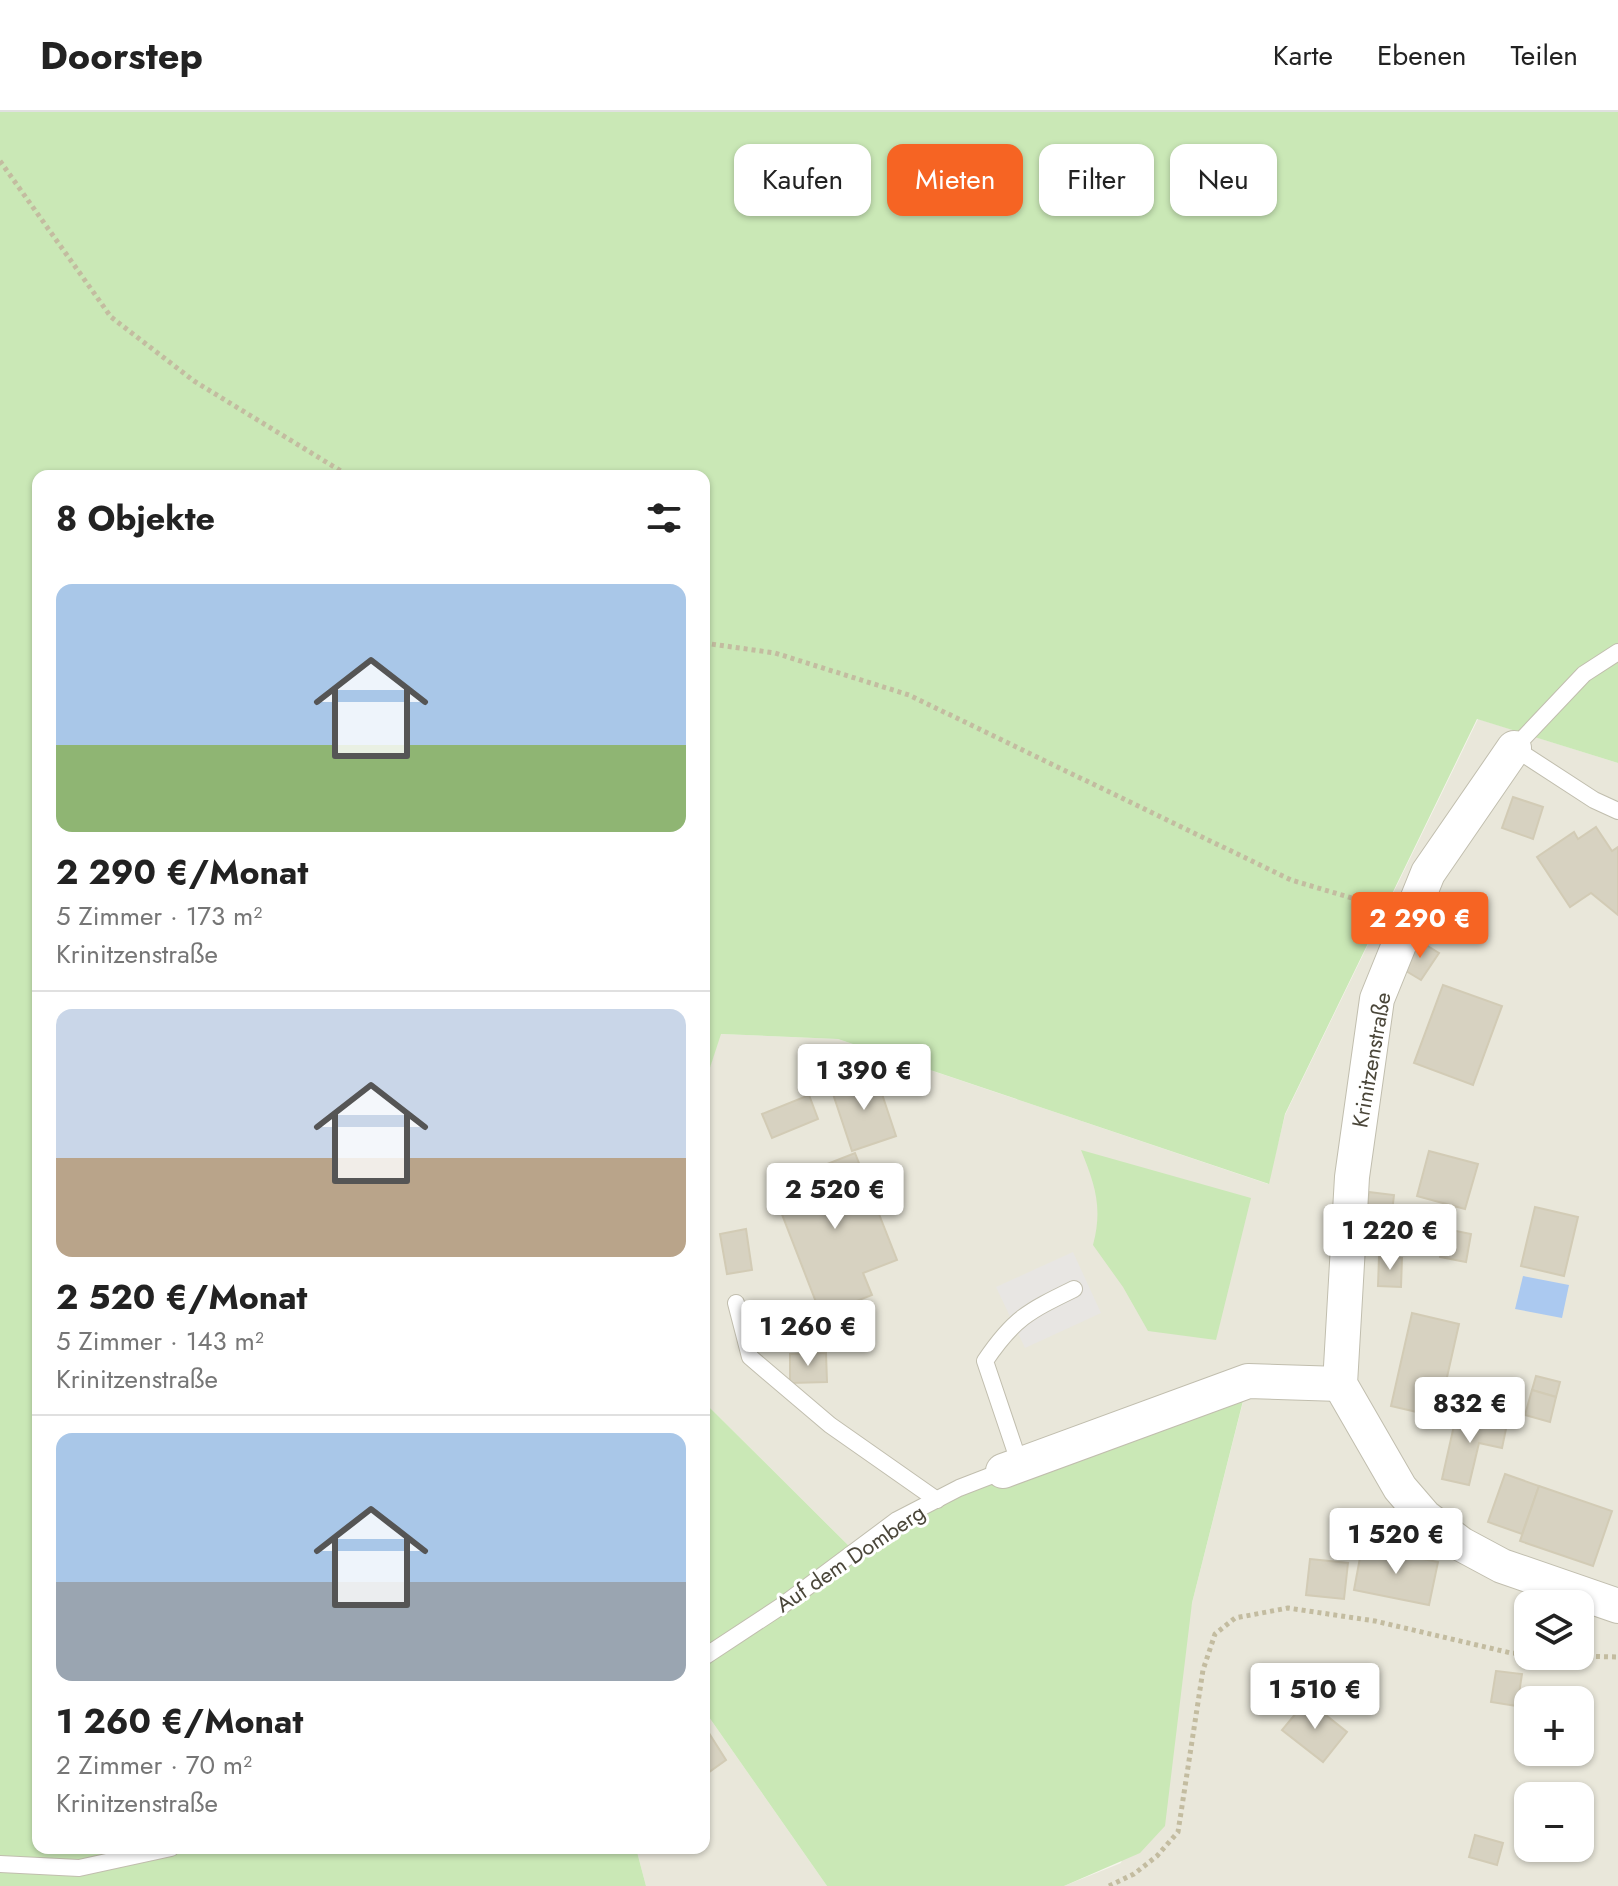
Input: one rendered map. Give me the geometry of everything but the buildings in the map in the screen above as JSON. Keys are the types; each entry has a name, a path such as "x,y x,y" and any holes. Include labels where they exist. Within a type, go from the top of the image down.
{"street":[{"name":"Krinitzenstraße","path":"1340,1384 1352,1177 1377,999 1428,873 1514,748"},
{"path":"1012,1468 1248,1381 1340,1384 1400,1488 1425,1517 1461,1544 1502,1566 1618,1606"}],"lane":[{"path":"1618,652 1584,674 1514,748 1594,800 1618,811"},
{"path":"1012,1468 985,1361 1005,1331 1027,1312 1074,1289"},
{"path":"736,1303 750,1357 830,1425 937,1500"},
{"name":"Auf dem Domberg","path":"710,1653 783,1605 897,1520 1012,1468"},
{"path":"0,1864 79,1868 143,1854"}],"path":[{"path":"0,161 111,317 194,381 339,470"},
{"path":"710,644 775,653 909,695 1017,751 1291,880 1411,916"},
{"path":"1109,1886 1134,1874 1157,1856 1178,1832 1203,1670 1215,1634 1235,1618 1288,1608 1375,1621 1514,1653"},
{"path":"1594,1656 1618,1657"}],"shaded area":[{"path":"1478,719 1618,763 1618,1886 1064,1886 1121,1863 1248,1382 855,1552 710,1408 710,1066 720,1034 838,1039 1268,1184 1285,1115"},
{"path":"1073,1252 1101,1313 1025,1348 996,1287"},
{"path":"710,1719 827,1886 646,1886 638,1854 710,1854"}],"green space":[{"path":"0,112 1618,112 1618,763 1477,719 1285,1114 1269,1184 838,1039 721,1034 710,1068 710,470 32,470 32,1854 638,1854 646,1886 0,1886"},
{"path":"1081,1150 1251,1198 1216,1340 1148,1331 1123,1287 1093,1245 1097,1219 1096,1196"},
{"path":"1248,1381 1192,1603 1165,1826 1140,1853 1064,1886 827,1886 710,1719 710,1408 855,1552 897,1520"}],"water":[{"path":"1523,1276 1569,1285 1562,1318 1515,1309"}]}
